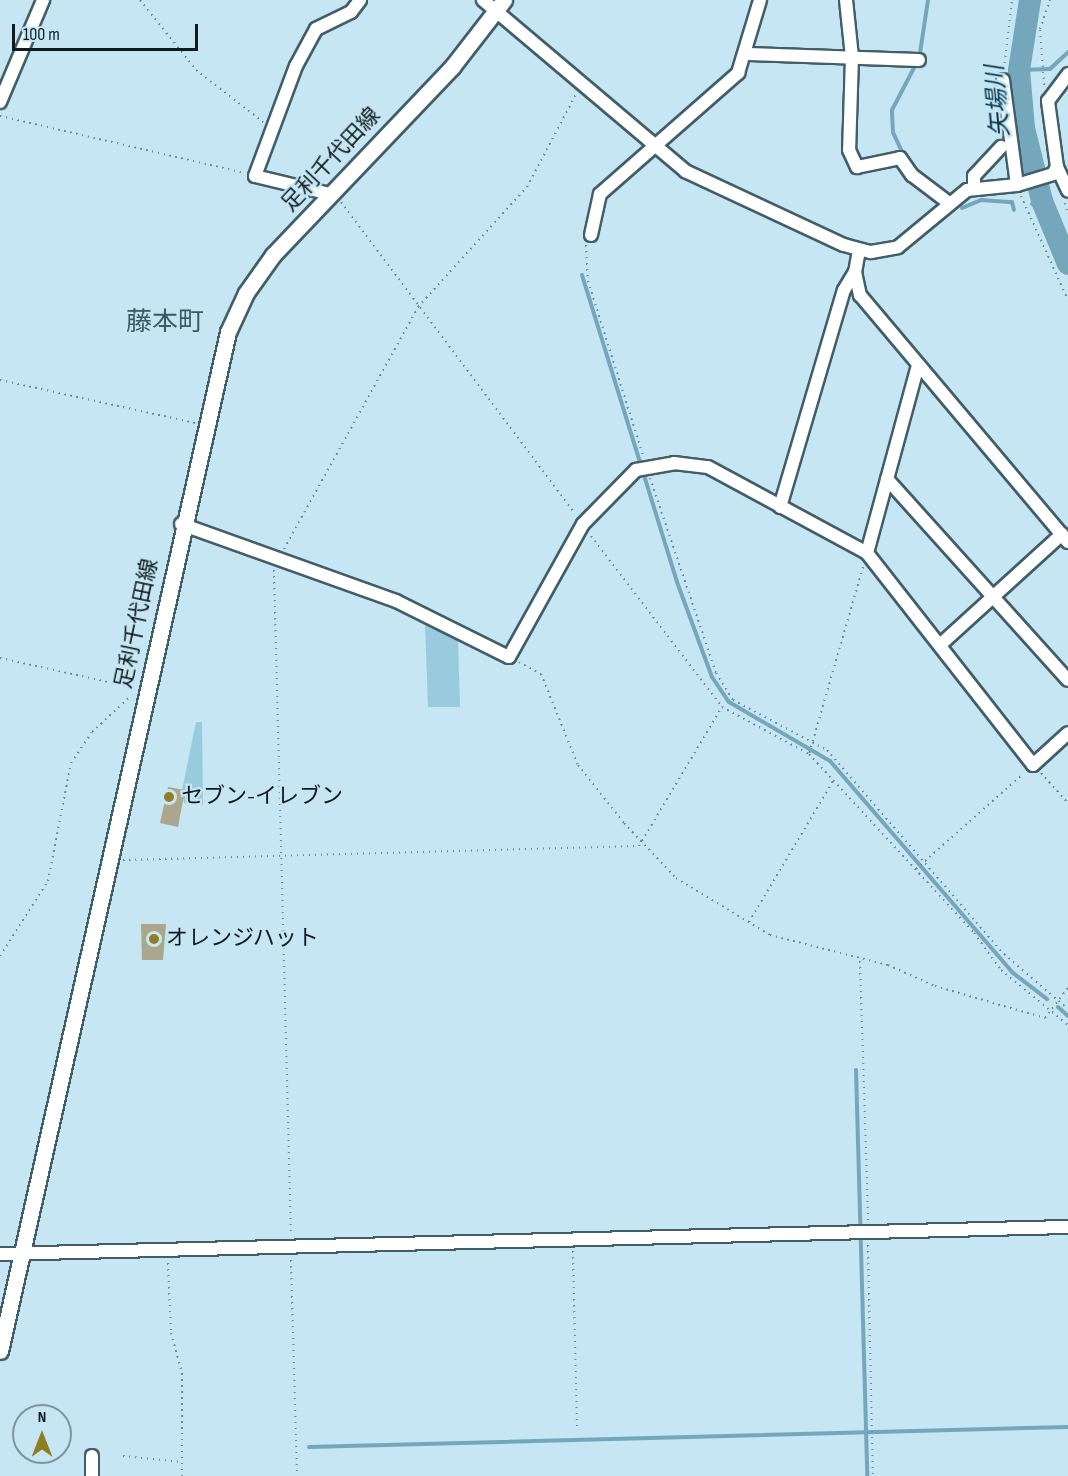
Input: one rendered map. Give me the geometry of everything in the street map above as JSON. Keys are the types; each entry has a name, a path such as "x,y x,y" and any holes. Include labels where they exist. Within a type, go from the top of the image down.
{"main road":[{"name":"足利千代田線","path":"0,1352 108,858 141,689 219,359 246,293 330,194 501,5"}],"street":[{"path":"0,102 43,0"},
{"path":"330,194 255,176 316,29 351,12 360,0"},
{"path":"483,0 501,5 581,84 652,147 685,171 859,250 892,250 949,203 974,187 1019,185 1055,171"},
{"path":"591,235 600,194 738,73 748,54 760,0"},
{"path":"846,0 852,57 849,150 857,167 900,158 912,175 949,203"},
{"path":"748,54 919,60"},
{"path":"1066,190 1055,171 1048,101 1068,74"},
{"path":"1003,80 1019,185"},
{"path":"974,187 974,176 1000,147"},
{"path":"780,507 844,290 855,272 859,250"},
{"path":"855,272 860,295 1065,538 994,595 940,645"},
{"path":"867,553 918,365"},
{"path":"181,524 396,602 509,657 583,524 646,465 708,467 867,553 1033,765 1068,733"},
{"path":"887,479 994,595 1068,680"},
{"path":"0,1254 1068,1227"},
{"path":"92,1456 92,1476"}],"path":[{"path":"140,0 196,70 273,128"},
{"path":"1003,80 1011,0"},
{"path":"1041,76 1040,29 1050,0"},
{"path":"297,1476 273,574 279,558 418,307 527,187 581,84"},
{"path":"0,116 255,176"},
{"path":"1019,185 1068,300"},
{"path":"330,194 356,221 418,307 722,707 810,754 835,778 916,869 1001,970 1068,1025"},
{"path":"591,235 586,245 588,282 646,465 722,682 733,700 814,741 926,861 1017,969 1057,998 1068,1009"},
{"path":"0,380 204,425"},
{"path":"810,754 867,553"},
{"path":"509,657 542,674 578,765 676,878 770,935 860,961 888,965 935,986 1045,1018 1057,998 1068,988"},
{"path":"0,658 141,689"},
{"path":"1,954 48,881 70,763 92,732 141,689"},
{"path":"108,858 639,846 722,707"},
{"path":"916,869 1033,765 1068,803"},
{"path":"749,922 835,778"},
{"path":"860,961 873,1476"},
{"path":"572,1239 577,1428"},
{"path":"168,1251 171,1333 182,1373 182,1476"},
{"path":"123,1456 182,1462"}],"shaded area":[{"path":"425,625 458,640 460,707 428,707"},
{"path":"196,722 202,722 203,805 184,803 182,790"}],"building":[{"path":"168,787 185,790 178,827 160,823"},
{"name":"オレンジハット","path":"141,924 166,924 163,960 142,960"}],"waterway":[{"path":"920,53 928,0"},
{"name":"矢場川","path":"1030,0 1019,70 1024,128 1042,201 1068,264"},
{"path":"1019,70 1050,69 1068,52"},
{"path":"904,156 893,132 892,110 916,64"},
{"path":"962,208 981,200 1012,202 1014,210"},
{"path":"1032,204 1042,201"},
{"path":"582,275 677,582 712,677 729,702 830,761 1013,973 1047,999"},
{"path":"1058,1007 1068,1016"},
{"path":"856,1070 867,1476"},
{"path":"309,1447 1068,1427"}],"place":[{"name":"セブン-イレブン","path":"169,797"},
{"name":"オレンジハット","path":"154,939"}],"district":[{"name":"藤本町","path":"165,323"}]}
